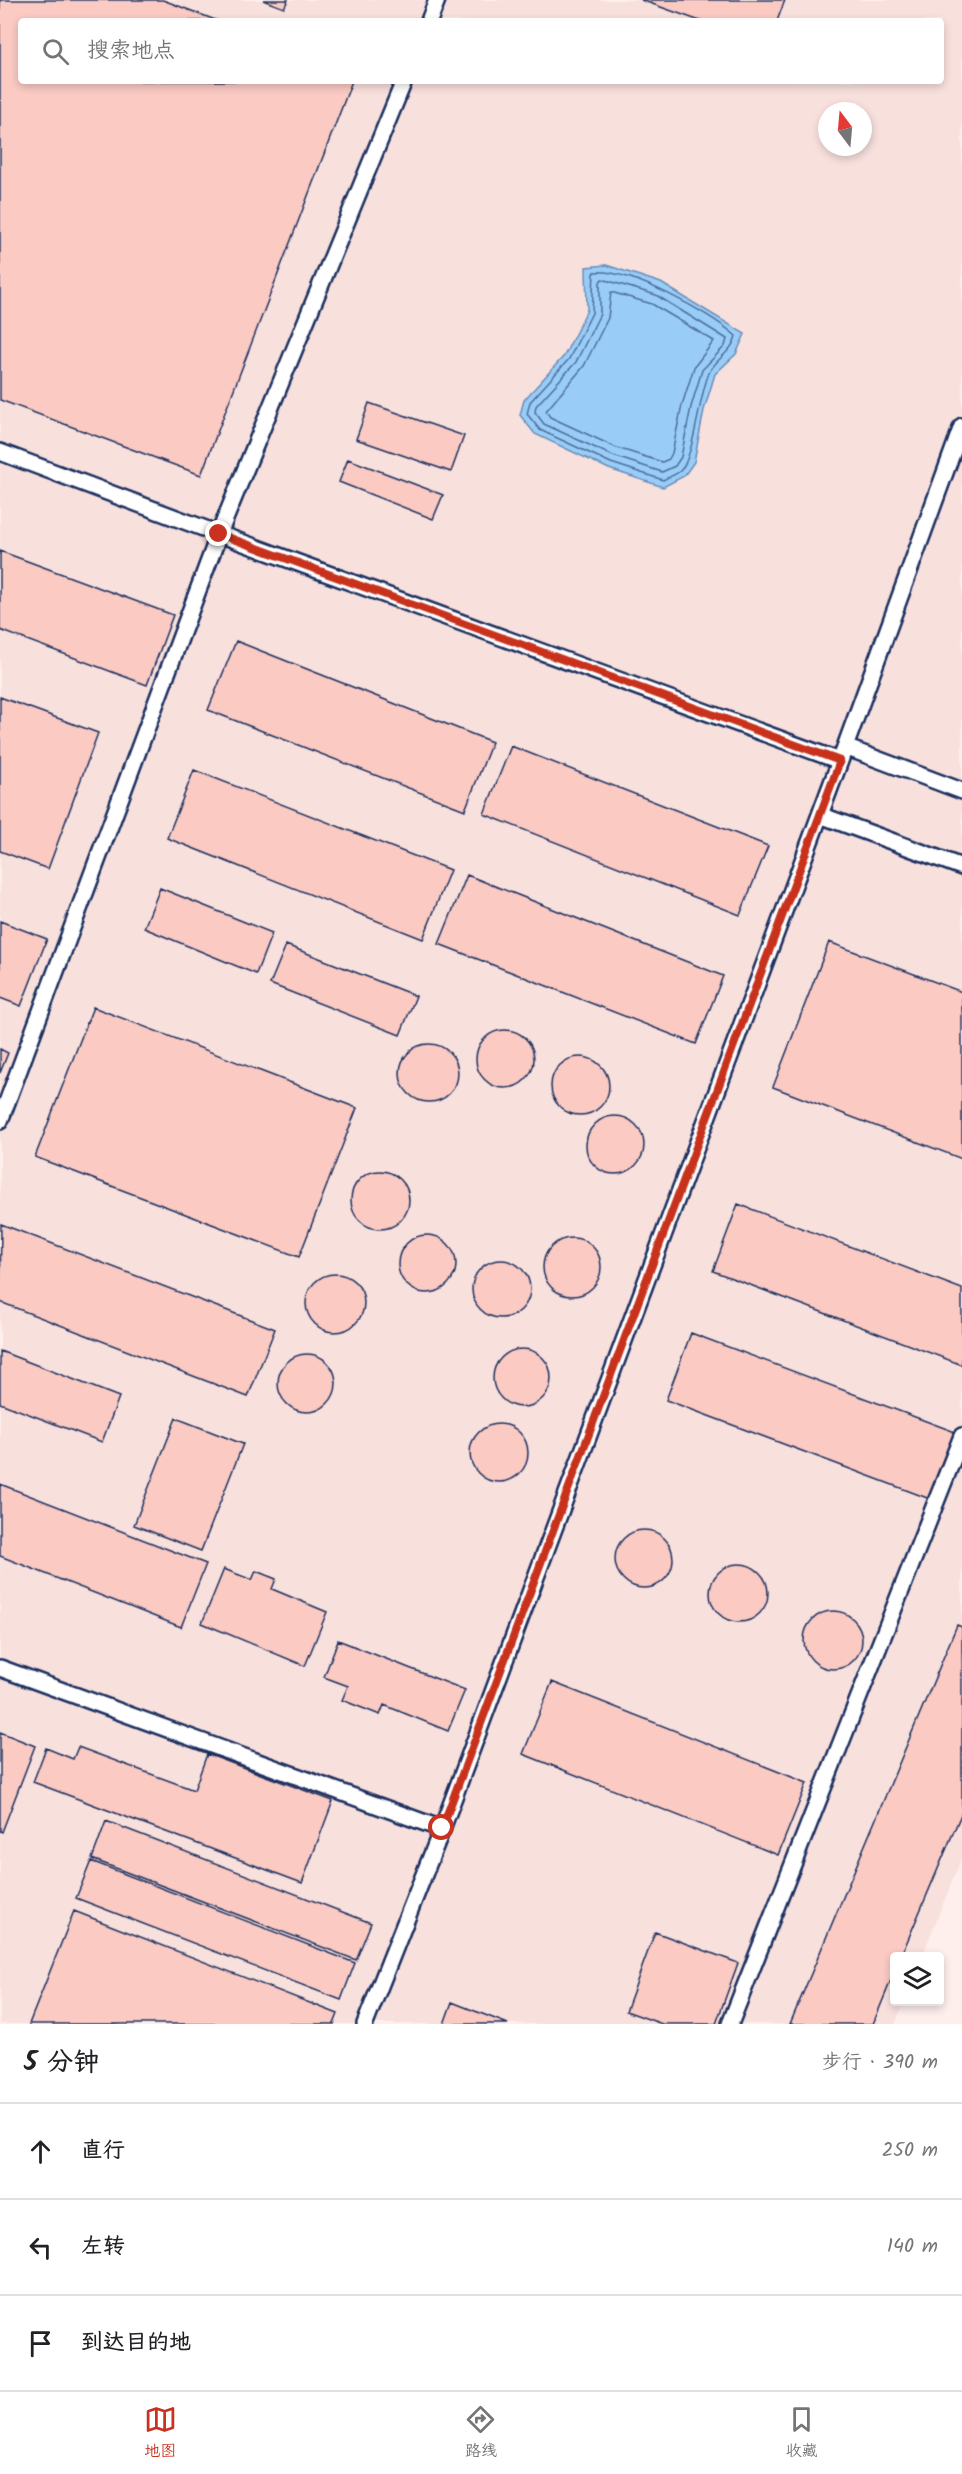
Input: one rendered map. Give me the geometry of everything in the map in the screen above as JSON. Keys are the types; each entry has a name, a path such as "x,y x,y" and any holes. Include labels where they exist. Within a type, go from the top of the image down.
{"lane":[{"path":"430,18 437,0"},
{"path":"0,1120 219,534 403,84"},
{"path":"365,2024 442,1828 842,754 956,461 962,426"},
{"path":"0,452 219,534 842,754 962,791"},
{"path":"820,815 962,867"},
{"path":"730,2024 962,1436"},
{"path":"0,1668 442,1828"}],"shaded area":[{"path":"0,0 962,0 962,1857 924,1952 890,1952 890,2006 902,2006 895,2024 0,2024"}],"water":[{"path":"606,265 661,283 745,334 736,354 715,374 704,410 694,462 684,476 663,487 609,469 535,434 520,415 524,400 564,356 587,310 586,267"}],"building":[{"path":"0,0 163,0 210,18 18,18 18,84 351,84 201,475 0,400"},
{"path":"263,0 288,0 284,8"},
{"path":"641,0 785,0 778,18 692,18"},
{"path":"369,403 464,436 451,472 356,439"},
{"path":"348,459 443,495 433,519 339,482"},
{"path":"0,551 173,615 147,685 0,630"},
{"path":"236,641 492,742 465,810 208,710"},
{"path":"0,697 98,733 48,869 0,851"},
{"path":"511,746 768,846 740,915 484,814"},
{"path":"194,770 450,870 423,939 167,838"},
{"path":"467,875 723,976 696,1044 439,944"},
{"path":"160,888 272,933 256,974 144,928"},
{"path":"0,921 47,939 21,1006 0,998"},
{"path":"829,942 962,992 962,1159 773,1087"},
{"path":"286,945 416,996 400,1035 270,984"},
{"path":"93,1007 357,1108 299,1257 35,1157"},
{"path":"505,1030 521,1035 529,1043 534,1059 529,1075 521,1083 505,1088 489,1083 481,1075 476,1059 481,1043 489,1035"},
{"path":"429,1044 445,1049 453,1057 458,1073 453,1089 445,1097 429,1102 413,1097 405,1089 400,1073 405,1057 413,1049"},
{"path":"0,1049 8,1053 0,1073"},
{"path":"580,1057 596,1062 604,1070 609,1086 604,1102 596,1110 580,1115 564,1110 556,1102 551,1086 556,1070 564,1062"},
{"path":"615,1116 631,1121 639,1129 644,1145 639,1161 631,1169 615,1174 599,1169 591,1161 586,1145 591,1129 599,1121"},
{"path":"380,1171 396,1176 404,1184 409,1200 404,1216 396,1224 380,1229 364,1224 356,1216 351,1200 356,1184 364,1176"},
{"path":"738,1204 962,1289 962,1365 713,1271"},
{"path":"1,1224 275,1329 248,1397 0,1302"},
{"path":"427,1235 443,1240 451,1248 456,1264 451,1280 443,1288 427,1293 411,1288 403,1280 398,1264 403,1248 411,1240"},
{"path":"572,1238 588,1243 596,1251 601,1267 596,1283 588,1291 572,1296 556,1291 548,1283 543,1267 548,1251 556,1243"},
{"path":"501,1260 517,1265 525,1273 530,1289 525,1305 517,1313 501,1318 485,1313 477,1305 472,1289 477,1273 485,1265"},
{"path":"335,1274 351,1279 359,1287 364,1303 359,1319 351,1327 335,1332 319,1327 311,1319 306,1303 311,1287 319,1279"},
{"path":"691,1333 955,1432 930,1499 666,1400"},
{"path":"522,1349 538,1354 546,1362 551,1378 546,1394 538,1402 522,1407 506,1402 498,1394 493,1378 498,1362 506,1354"},
{"path":"0,1351 119,1397 102,1442 0,1403"},
{"path":"307,1354 323,1359 331,1367 336,1383 331,1399 323,1407 307,1412 291,1407 283,1399 278,1383 283,1367 291,1359"},
{"path":"176,1418 243,1444 201,1551 134,1525"},
{"path":"499,1424 515,1429 523,1437 528,1453 523,1469 515,1477 499,1482 483,1477 475,1469 470,1453 475,1437 483,1429"},
{"path":"0,1484 206,1564 181,1627 0,1556"},
{"path":"644,1530 660,1535 668,1543 673,1559 668,1575 660,1583 644,1588 628,1583 620,1575 615,1559 620,1543 628,1535"},
{"path":"739,1564 755,1569 763,1577 768,1593 763,1609 755,1617 739,1622 723,1617 715,1609 710,1593 715,1577 723,1569"},
{"path":"224,1569 252,1580 256,1571 276,1579 272,1589 327,1612 305,1666 202,1623"},
{"path":"833,1611 849,1616 857,1624 862,1640 857,1656 849,1664 833,1669 817,1664 809,1656 804,1640 809,1624 817,1616"},
{"path":"957,1625 962,1627 962,1812 903,1952 890,1952 890,1983 873,2024 790,2024"},
{"path":"338,1640 465,1690 448,1731 384,1705 380,1715 342,1700 348,1686 324,1677"},
{"path":"552,1682 807,1783 778,1855 523,1754"},
{"path":"0,1732 35,1746 2,1832 0,1831"},
{"path":"78,1747 194,1790 207,1754 333,1801 302,1883 33,1782 46,1748 73,1759"},
{"path":"106,1821 371,1923 356,1960 92,1859"},
{"path":"91,1861 355,1963 341,2000 76,1898"},
{"path":"74,1911 338,2014 334,2024 29,2024"},
{"path":"655,1932 738,1963 716,2024 662,2024 626,2011"},
{"path":"452,2002 508,2024 444,2024"}],"route":[{"path":"219,534 840,761 442,1828"}]}
